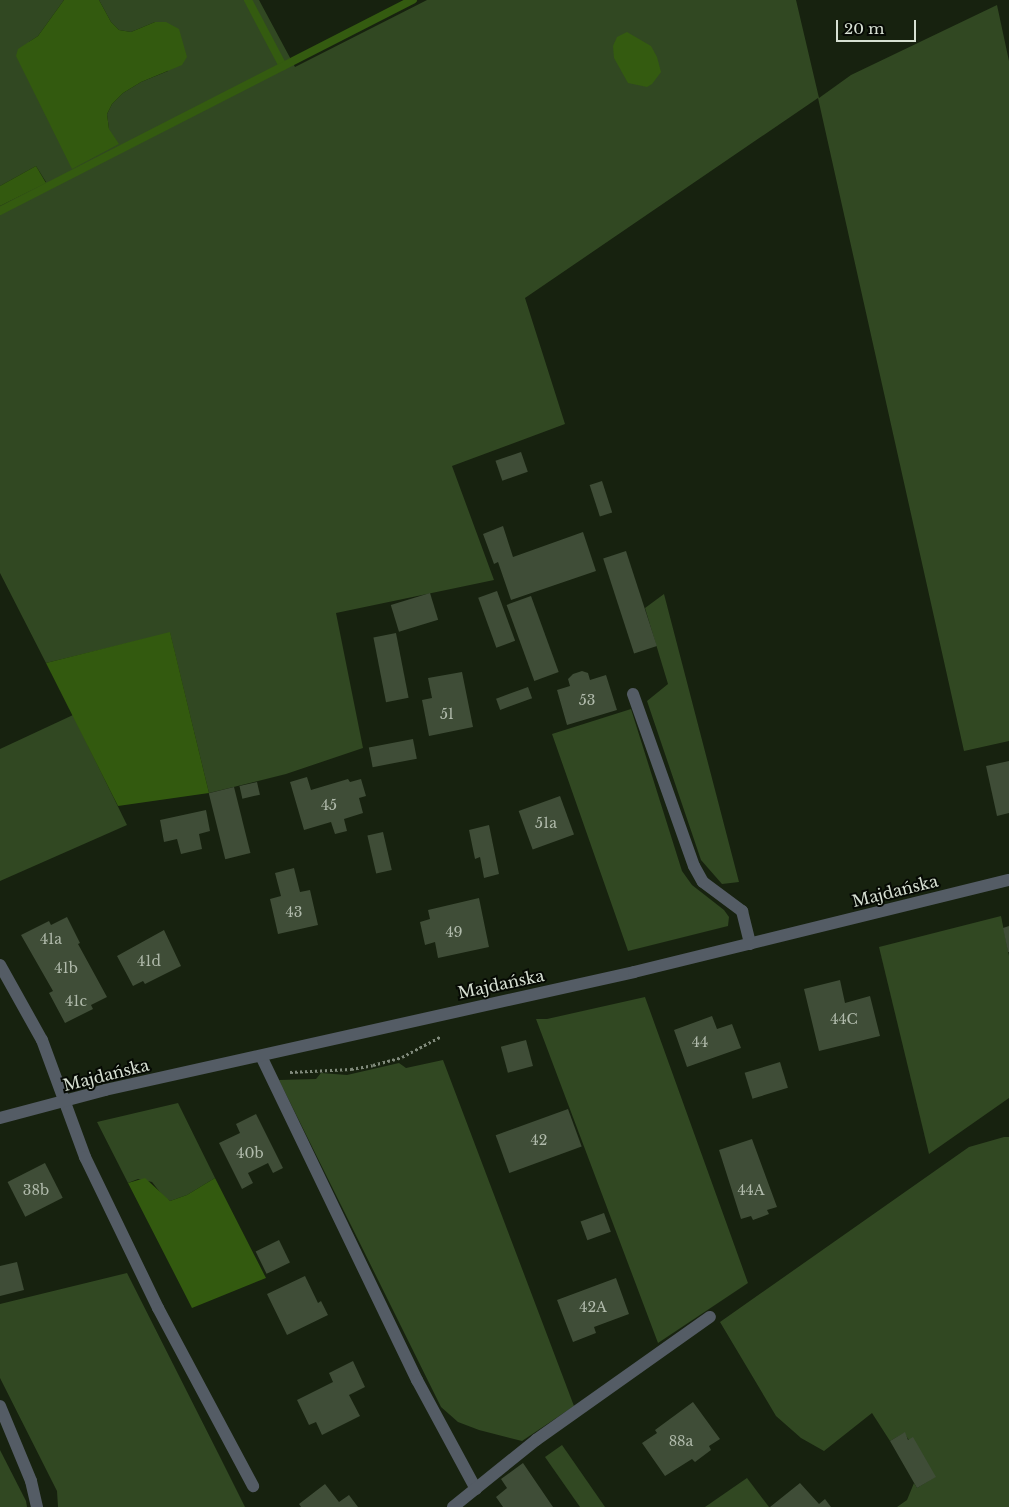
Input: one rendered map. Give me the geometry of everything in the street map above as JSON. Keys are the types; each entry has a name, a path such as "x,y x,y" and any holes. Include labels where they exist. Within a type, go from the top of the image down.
{"street":[{"path":"633,694 694,866 703,882 742,911 750,944"},
{"name":"Majdańska","path":"0,1118 105,1090 750,944 1009,880"},
{"path":"0,965 42,1040 85,1156 154,1299 253,1486"},
{"path":"261,1056 417,1380 476,1489"},
{"path":"452,1507 536,1440 710,1317"},
{"path":"0,1406 31,1481 37,1507"}],"path":[{"path":"289,1072 313,1072 373,1065 402,1057 411,1051"}],"shaded area":[{"path":"0,0 64,0 38,36 29,42 109,129 107,114 112,104 123,93 141,82 168,71 166,22 155,22 131,32 119,30 111,22 99,0 259,0 295,67 427,0 796,0 819,98 851,75 997,5 1009,61 1009,741 964,751 818,98 525,298 565,424 452,466 494,580 336,613 363,748 286,774 209,793 170,633 46,663 0,573 0,206 46,182 36,166 0,186"},
{"path":"64,0 99,0 111,22 119,30 131,32 155,22 166,22 179,29 187,57 182,65 141,82 123,93 112,104 107,114 109,129 119,144 72,169 16,56 18,49 38,36"},
{"path":"627,32 651,46 657,57 661,72 652,84 647,87 628,83 614,58 613,46 617,37"},
{"path":"36,166 46,183 0,206 0,186"},
{"path":"664,594 739,882 722,884 701,860 647,701 668,684 645,608"},
{"path":"170,632 209,793 118,806 46,663"},
{"path":"631,709 682,871 692,885 724,910 729,917 728,926 628,951 552,734"},
{"path":"73,715 127,825 0,881 0,749"},
{"path":"1001,916 1009,956 1009,1098 929,1154 879,947"},
{"path":"645,997 748,1283 658,1343 536,1019 547,1019"},
{"path":"443,1060 574,1406 522,1441 479,1430 458,1422 441,1407 279,1080 316,1079 321,1073 347,1075 399,1063 406,1068"},
{"path":"178,1103 215,1178 187,1195 170,1201 163,1196 152,1182 138,1179 128,1183 97,1122"},
{"path":"1009,1137 1009,1507 897,1507 907,1500 914,1483 917,1488 935,1477 904,1433 890,1441 872,1413 824,1451 801,1438 776,1416 720,1322 969,1147"},
{"path":"145,1178 170,1201 187,1195 215,1178 266,1278 192,1308 128,1183"},
{"path":"127,1273 245,1507 58,1507 57,1491 0,1378 0,1304"},
{"path":"562,1445 605,1507 580,1507 545,1457"},
{"path":"0,1450 26,1501 27,1507 0,1507"},
{"path":"747,1478 769,1507 705,1507"}],"building":[{"path":"521,452 528,472 502,481 495,461"},
{"path":"602,481 612,512 600,516 590,485"},
{"path":"503,526 513,557 583,532 596,571 511,600 498,562 494,564 483,534"},
{"path":"626,551 657,646 634,654 603,558"},
{"path":"497,591 515,641 496,648 478,598"},
{"path":"430,593 438,620 399,632 391,605"},
{"path":"531,596 559,672 534,681 507,605"},
{"path":"396,633 409,698 386,702 373,637"},
{"path":"582,671 588,673 590,680 606,675 617,710 567,725 557,690 570,686 568,679 573,674"},
{"path":"462,672 473,727 429,736 422,700 432,698 428,678"},
{"path":"528,687 532,698 500,710 496,699"},
{"path":"413,739 417,759 373,767 369,748"},
{"path":"1009,761 1009,813 997,816 986,766"},
{"path":"307,777 311,790 348,779 350,782 361,779 366,796 359,798 363,813 344,819 347,831 335,834 331,822 304,830 290,782"},
{"path":"257,782 260,795 242,799 239,786"},
{"path":"234,787 250,853 225,859 209,793"},
{"path":"560,796 574,835 533,850 519,811"},
{"path":"206,810 210,831 199,834 202,849 181,854 177,839 164,842 160,820"},
{"path":"489,825 499,874 484,878 480,857 475,859 469,830"},
{"path":"383,832 392,870 376,874 367,836"},
{"path":"294,868 300,892 310,890 318,925 278,934 270,899 281,896 275,873"},
{"path":"479,898 489,947 438,958 435,942 425,945 420,922 430,919 428,910"},
{"path":"67,917 80,943 78,944 107,997 91,1005 93,1009 65,1023 49,993 53,991 21,935 49,921 51,925"},
{"path":"1009,926 1009,952 1008,952 1003,928"},
{"path":"164,930 181,966 145,984 143,981 133,986 117,956"},
{"path":"840,980 845,1003 870,996 880,1036 819,1051 804,989"},
{"path":"712,1016 717,1029 732,1024 741,1048 687,1067 674,1030"},
{"path":"526,1040 533,1066 508,1073 501,1047"},
{"path":"780,1062 788,1088 753,1099 745,1073"},
{"path":"568,1109 582,1147 509,1173 496,1135"},
{"path":"256,1114 283,1168 273,1173 268,1163 248,1173 253,1183 242,1189 219,1143 240,1133 236,1124"},
{"path":"752,1139 777,1207 767,1210 769,1214 753,1220 751,1216 741,1219 719,1150"},
{"path":"45,1163 63,1198 25,1217 8,1182"},
{"path":"604,1213 611,1232 587,1240 581,1222"},
{"path":"279,1240 290,1262 267,1274 256,1251"},
{"path":"17,1262 24,1290 0,1296 0,1266"},
{"path":"305,1276 318,1303 321,1301 328,1315 287,1335 267,1294"},
{"path":"616,1278 629,1314 594,1327 596,1333 573,1342 557,1300"},
{"path":"353,1361 365,1387 349,1395 360,1416 322,1435 316,1422 309,1425 297,1400 333,1382 329,1373"},
{"path":"693,1402 720,1439 709,1446 711,1450 695,1462 692,1459 665,1476 642,1443 657,1433 655,1430"},
{"path":"905,1432 908,1440 913,1437 936,1477 917,1488 890,1441"},
{"path":"523,1463 553,1507 503,1507 496,1497 507,1488 501,1479"},
{"path":"800,1483 819,1504 825,1499 831,1507 770,1507"},
{"path":"325,1484 339,1502 349,1495 358,1507 301,1507 299,1504"}],"waterway":[{"path":"248,0 283,66"},
{"path":"0,211 413,0"}]}
